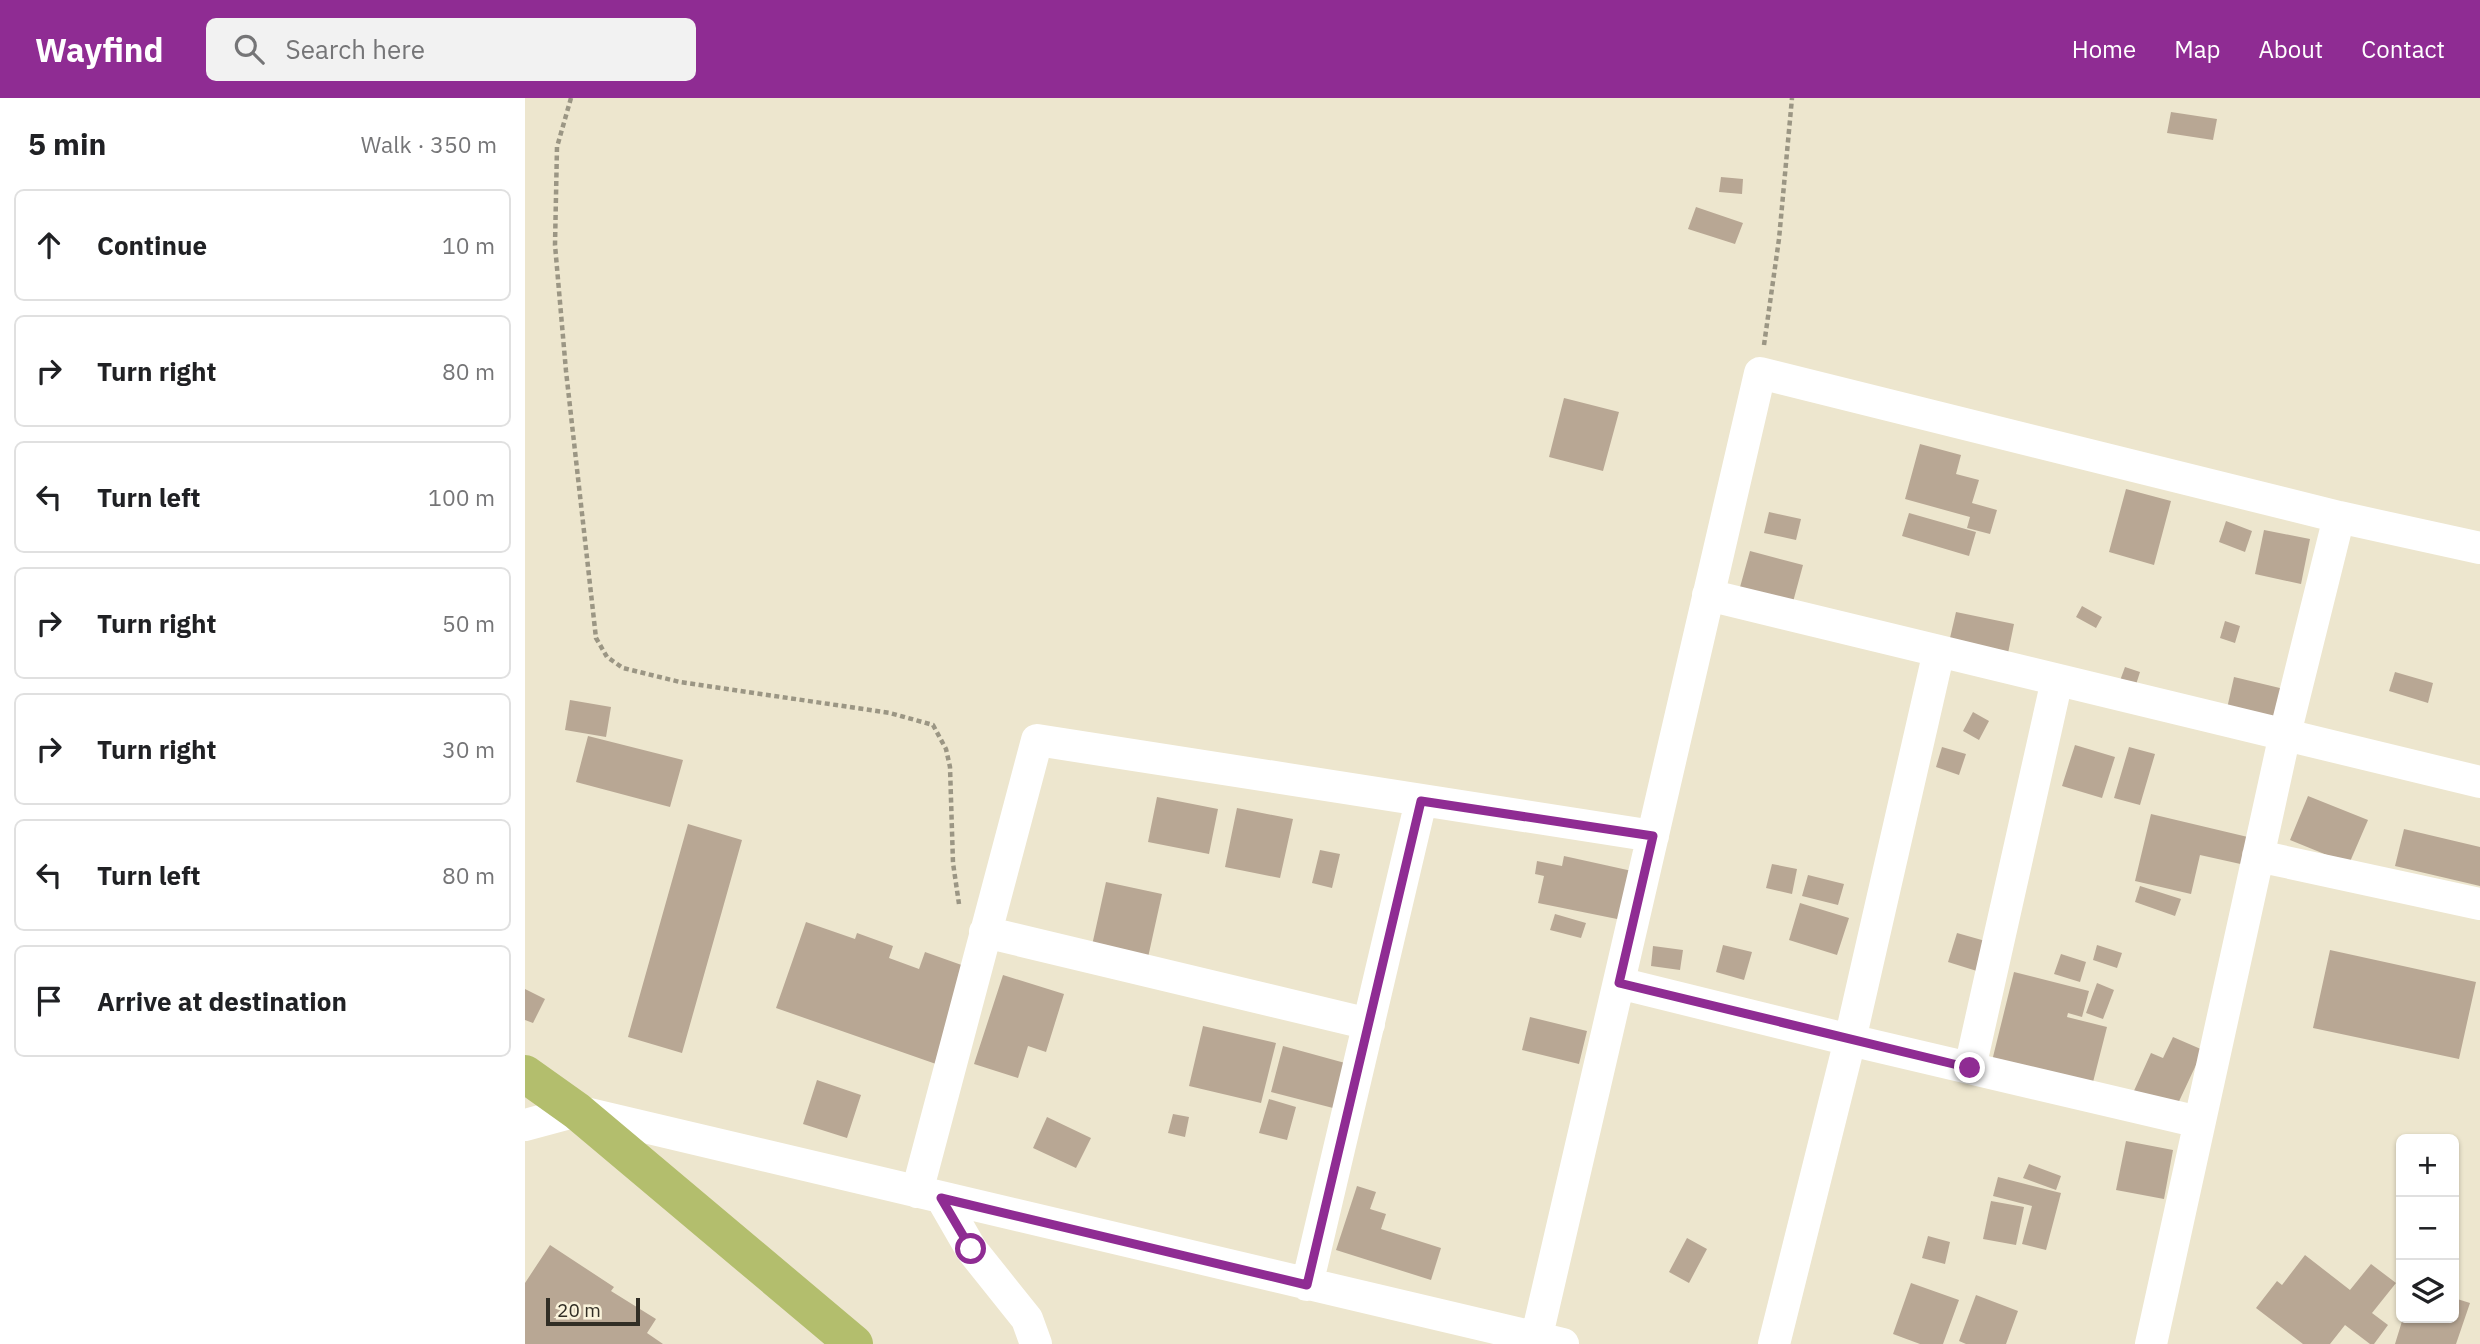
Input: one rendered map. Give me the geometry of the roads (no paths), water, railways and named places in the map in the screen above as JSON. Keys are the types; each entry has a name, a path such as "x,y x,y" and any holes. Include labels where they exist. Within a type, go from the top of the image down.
{"main road":[{"path":"525,1074 577,1111 854,1344"}],"street":[{"path":"525,1125 577,1111 1545,1342 1619,983 1760,373 2339,517 2480,548"},
{"path":"2151,1344 2285,734 2339,517"},
{"path":"1708,595 2480,782"},
{"path":"1774,1344 1850,1040 1939,651"},
{"path":"1970,1068 2057,680"},
{"path":"1036,1344 1027,1319 929,1195 985,932 1037,740 1653,836"},
{"path":"1307,1285 1421,801"},
{"path":"2258,856 2480,904"},
{"path":"985,932 1369,1024"},
{"path":"1619,983 2199,1122"}]}
